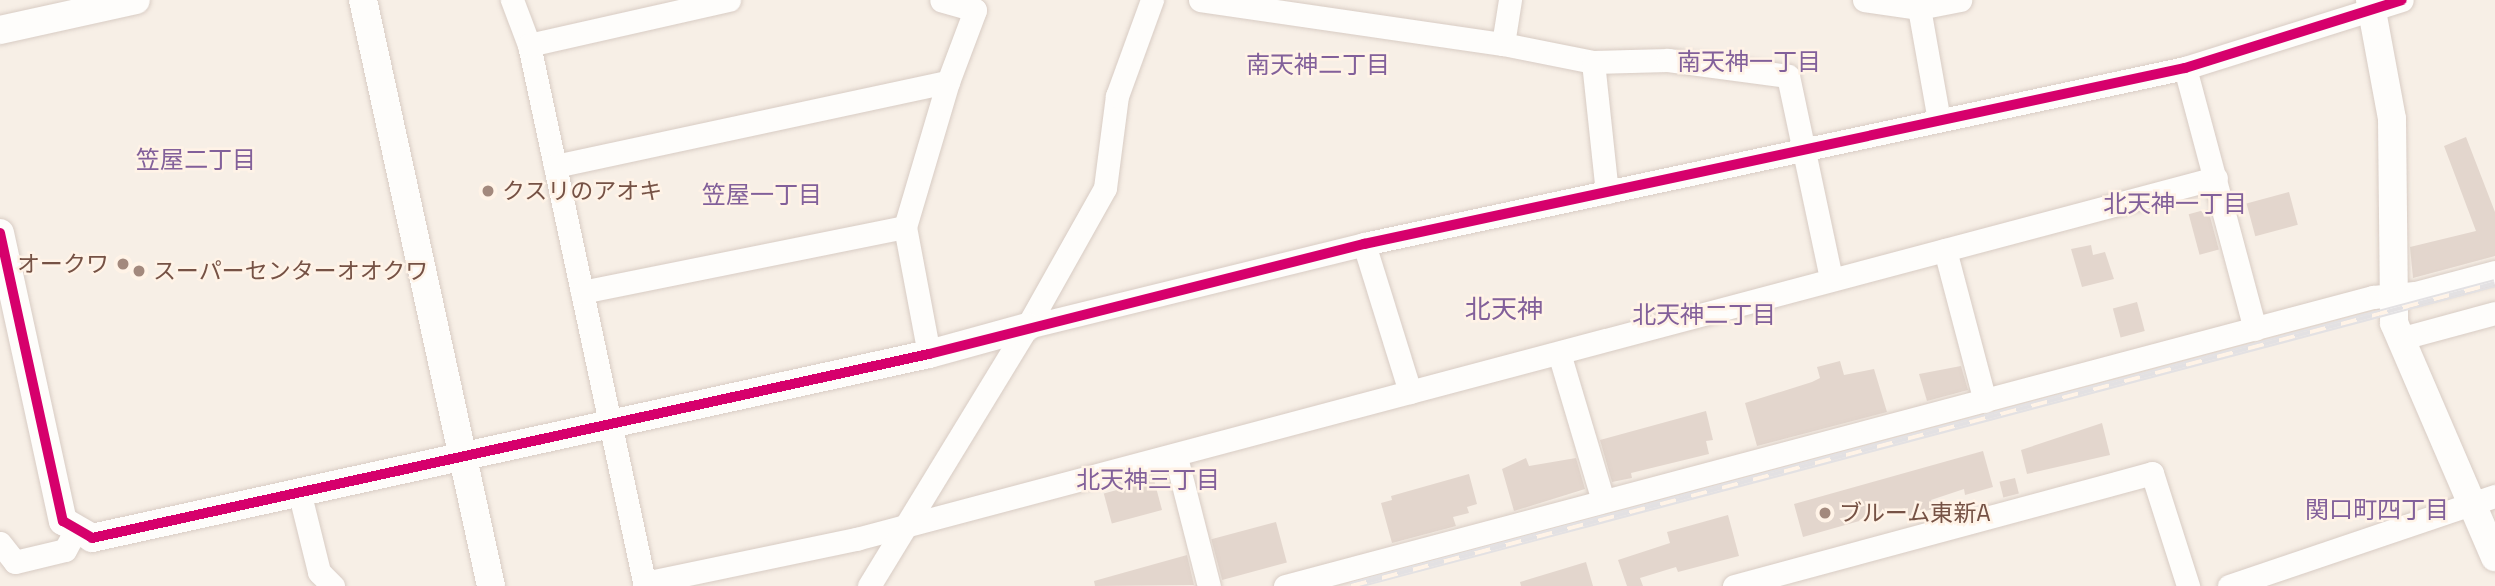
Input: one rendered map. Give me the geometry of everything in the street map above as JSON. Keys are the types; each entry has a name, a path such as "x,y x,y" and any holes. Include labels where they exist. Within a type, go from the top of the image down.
{"street":[{"path":"0,30 136,0"},
{"path":"363,0 491,586"},
{"path":"512,0 528,45 645,585 907,525 1176,457 1410,392 2216,178"},
{"path":"528,45 729,0"},
{"path":"929,354 905,227 948,82 975,10 941,0"},
{"path":"869,586 1027,327 1105,188 1117,96 1152,0"},
{"path":"1200,0 1503,44 1593,62 1668,60 1788,76 1802,151 1832,279"},
{"path":"1503,44 1510,0"},
{"path":"1864,0 1919,8 1959,0"},
{"path":"0,233 63,521 92,538 929,354 1027,327 1364,244 2185,68 2371,5 2402,0"},
{"path":"2371,5 2392,119 2391,298 2399,339 2482,500 2495,557"},
{"path":"1919,8 1939,120"},
{"path":"1593,62 1607,192"},
{"path":"2185,68 2255,329"},
{"path":"555,166 948,82"},
{"path":"582,292 905,227"},
{"path":"1364,244 1410,392"},
{"path":"1945,250 1985,401"},
{"path":"1285,586 2373,296 2391,298 2495,272"},
{"path":"2399,339 2495,313"},
{"path":"1559,353 1603,501"},
{"path":"1176,457 1209,586"},
{"path":"1743,585 2152,473 2188,586"},
{"path":"299,491 319,572 333,586"},
{"path":"2229,586 2482,500"},
{"path":"0,543 15,562 65,550 76,528"}],"building":[{"path":"2466,137 2495,212 2495,256 2413,278 2410,247 2476,231 2444,146"},
{"path":"2289,192 2298,225 2255,236 2246,203"},
{"path":"2208,209 2219,250 2200,255 2189,214"},
{"path":"2091,245 2093,255 2105,252 2114,279 2082,287 2071,249"},
{"path":"2137,302 2145,331 2121,337 2113,308"},
{"path":"1840,361 1844,375 1874,369 1887,412 1757,446 1745,403 1812,382 1820,378 1817,367"},
{"path":"1961,366 1968,390 1927,401 1919,374"},
{"path":"1706,411 1713,440 1706,441 1709,454 1631,473 1632,478 1612,482 1600,440"},
{"path":"2102,423 2110,455 2027,474 2021,450"},
{"path":"1983,451 1993,487 1965,495 1964,489 1931,500 1933,509 1907,516 1905,508 1803,537 1794,504"},
{"path":"1526,458 1529,466 1576,458 1585,489 1514,511 1502,469"},
{"path":"1469,474 1477,504 1467,507 1469,513 1453,517 1456,526 1392,543 1381,503 1392,500 1391,496"},
{"path":"2015,478 2019,494 2003,497 1999,482"},
{"path":"1154,480 1162,510 1112,523 1104,493"},
{"path":"1728,515 1739,556 1678,572 1676,567 1640,578 1643,586 1627,586 1618,560 1670,543 1667,532"},
{"path":"1276,522 1287,563 1222,580 1211,539"},
{"path":"1187,555 1194,585 1095,586 1094,581"},
{"path":"1586,562 1593,586 1521,586 1520,582"}],"railway":[{"path":"1351,586 2495,283"}],"cycle path":[{"path":"0,233 63,521 92,538 929,354 1364,244 2185,68 2402,0"}],"place":[{"name":"クスリのアオキ","path":"488,191"},
{"name":"オークワ","path":"123,264"},
{"name":"スーパーセンターオオクワ","path":"139,271"},
{"name":"ブルーム東新A","path":"1825,513"}],"district":[{"name":"南天神一丁目","path":"1749,62"},
{"name":"南天神二丁目","path":"1318,65"},
{"name":"笠屋二丁目","path":"196,160"},
{"name":"笠屋一丁目","path":"762,195"},
{"name":"北天神一丁目","path":"2175,204"},
{"name":"北天神","path":"1504,310"},
{"name":"北天神二丁目","path":"1704,315"},
{"name":"北天神三丁目","path":"1148,480"},
{"name":"関口町四丁目","path":"2377,510"}]}
